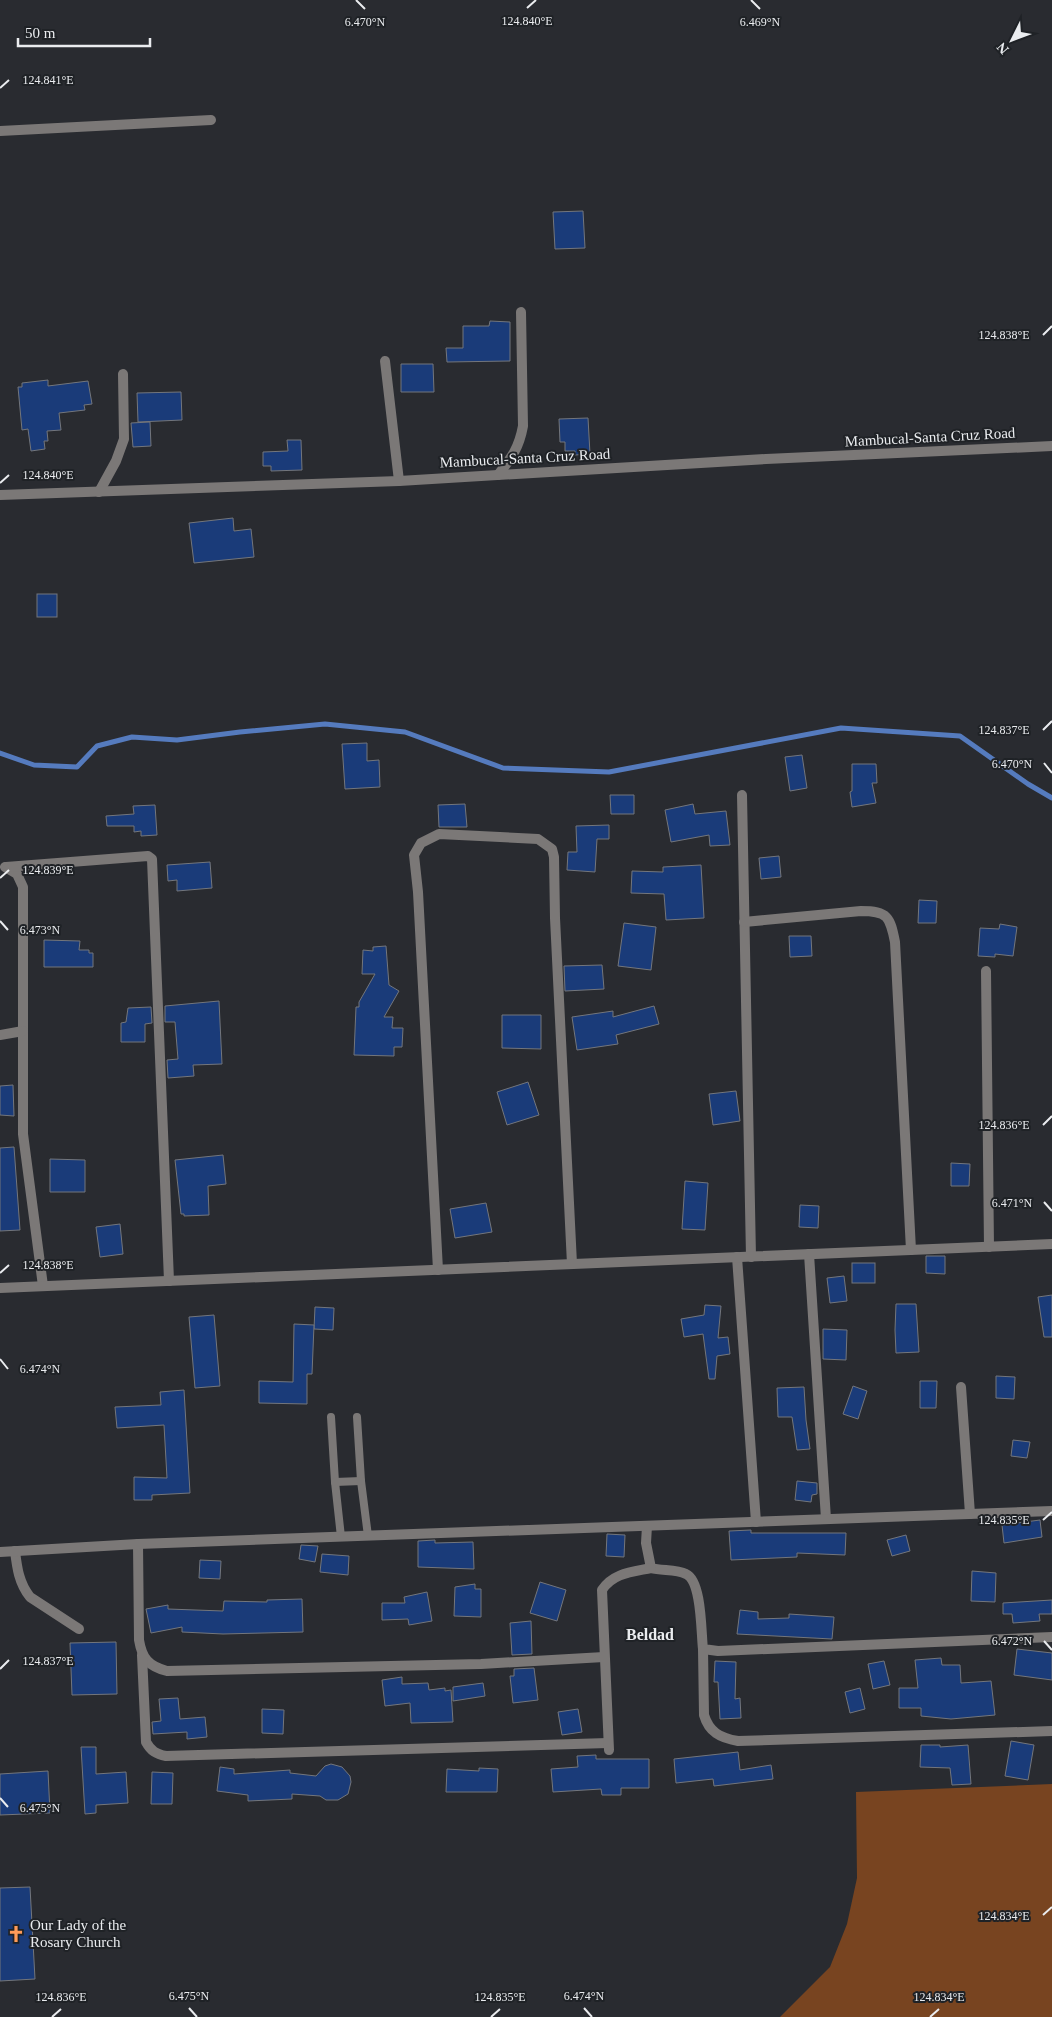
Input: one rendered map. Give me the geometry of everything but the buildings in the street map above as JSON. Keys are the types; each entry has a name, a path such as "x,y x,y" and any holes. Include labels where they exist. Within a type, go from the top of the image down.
{"street":[{"path":"0,131 211,120"},
{"path":"498,475 514,455 520,442 523,426 521,312"},
{"path":"385,361 399,480"},
{"path":"99,492 116,461 124,439 123,374"},
{"name":"Mambucal-Santa Cruz Road","path":"0,495 399,480 1052,446"},
{"path":"742,795 751,1256"},
{"path":"438,1270 414,855 422,843 439,834 538,839 552,849 554,857 555,918 572,1264"},
{"path":"3,867 148,856 152,859 169,1281"},
{"path":"3,867 17,874 23,887 23,1134 43,1286"},
{"path":"744,922 861,911 877,911 887,917 895,942 911,1250"},
{"path":"986,971 989,1246"},
{"path":"0,1035 23,1030"},
{"path":"0,1288 1052,1244"},
{"path":"809,1254 826,1519"},
{"path":"737,1257 756,1522"},
{"path":"961,1387 970,1514"},
{"path":"0,1552 138,1544 1052,1511"},
{"path":"647,1526 646,1543 651,1568"},
{"path":"138,1544 139,1640 142,1654 142,1688 146,1742 151,1750 158,1755 608,1747 602,1590 606,1583 614,1577 651,1568 685,1573 691,1577 698,1595 703,1649 704,1715 707,1725 715,1734 725,1739 738,1741 1052,1731"},
{"path":"15,1551 20,1579 30,1597 78,1629"},
{"path":"703,1649 718,1651 1052,1637"},
{"path":"142,1654 148,1663 167,1671 481,1664 604,1657"}],"lane":[{"path":"331,1417 341,1537"},
{"path":"357,1417 361,1481 368,1536"},
{"path":"335,1482 361,1481"}],"shaded area":[{"path":"1052,1784 1052,2017 780,2017 830,1967 847,1924 857,1878 856,1792"}],"waterway":[{"path":"0,753 34,765 77,767 97,746 132,737 177,740 325,724 405,732 503,768 609,772 841,728 960,736 1028,784 1052,798"}],"place":[{"name":"Our Lady of the Rosary Church","path":"16,1934"}],"district":[{"name":"Beldad","path":"650,1634"}]}
